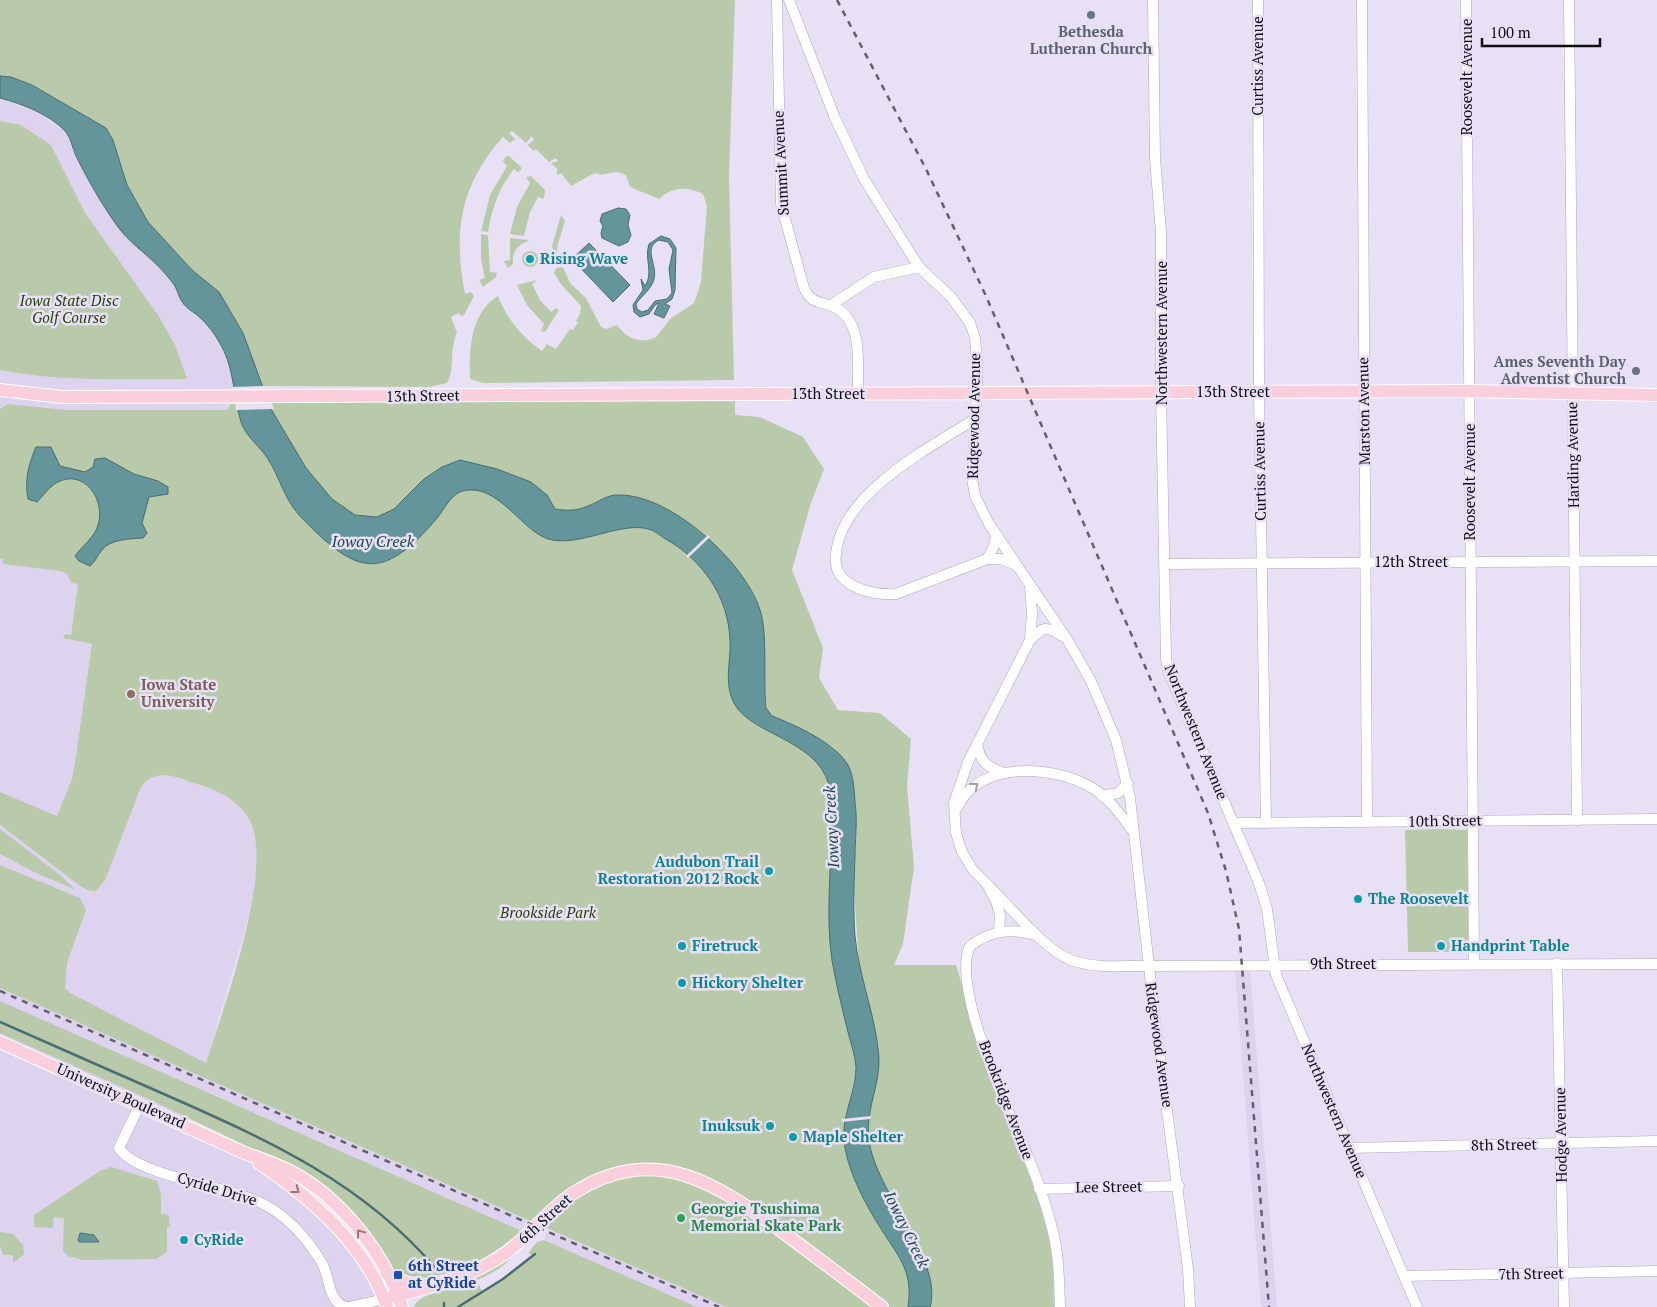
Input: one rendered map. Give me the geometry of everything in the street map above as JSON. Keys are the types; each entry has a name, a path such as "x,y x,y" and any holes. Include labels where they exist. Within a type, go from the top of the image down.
{"main road":[{"name":"13th Street","path":"0,390 62,397 1363,391 1657,395"},
{"name":"University Boulevard","path":"0,1042 242,1152 293,1173 321,1193 355,1226 387,1274 400,1301"},
{"name":"University Boulevard","path":"242,1152 300,1193 338,1228 362,1258 385,1303"},
{"name":"6th Street","path":"385,1303 400,1301 436,1284 492,1263 521,1240 556,1207 583,1187 612,1176 647,1170 675,1172 712,1184 756,1213 882,1307"},
{"path":"387,1274 407,1283 436,1284"}],"street":[{"name":"Summit Avenue","path":"777,0 781,204 804,288 809,297 816,303 830,306 840,311 852,323 856,340 858,394"},
{"name":"Ridgewood Avenue","path":"789,0 843,135 864,179 919,267 951,297 970,323 975,338 977,393 972,478 975,496 996,534 1067,640 1105,711 1116,740 1128,784 1149,966 1179,1186 1190,1307"},
{"name":"Northwestern Avenue","path":"1153,0 1155,159 1161,232 1161,392 1168,672 1260,883 1267,909 1276,975 1417,1307"},
{"name":"Curtiss Avenue","path":"1258,0 1259,392 1266,823"},
{"name":"Marston Avenue","path":"1362,0 1367,822"},
{"name":"Roosevelt Avenue","path":"1466,0 1474,963"},
{"name":"Harding Avenue","path":"1570,0 1577,820"},
{"path":"830,306 874,277 919,267"},
{"path":"975,419 884,478 868,495 845,525 839,537 836,557 838,573 853,586 881,595 906,591 987,559 1001,559 1016,565"},
{"path":"987,559 994,546 996,534"},
{"name":"12th Street","path":"1166,564 1657,561"},
{"path":"1030,587 1032,614 1030,640"},
{"path":"999,931 1000,915 996,901 986,883 973,870 962,852 956,833 954,802 960,782 1030,640 1040,630 1046,628 1052,629 1067,640"},
{"path":"978,744 983,762 991,768 1006,773"},
{"path":"954,814 960,801 984,779 1006,773 1053,774 1074,779 1095,790 1133,832"},
{"path":"1102,796 1113,795 1128,784"},
{"name":"10th Street","path":"1234,823 1657,819"},
{"name":"9th Street","path":"986,883 1038,936 1071,960 1088,964 1149,966 1474,963 1657,964"},
{"name":"9th Street","path":"999,931 1025,932 1038,936"},
{"name":"Brookridge Avenue","path":"999,931 988,934 970,946 964,965 985,1052 1039,1189 1057,1251 1060,1307"},
{"name":"Hodge Avenue","path":"1557,964 1564,1307"},
{"name":"Cyride Drive","path":"140,1104 119,1148 124,1156 134,1162 176,1176 248,1196 283,1216 301,1234 323,1264 334,1298 338,1304 348,1307 385,1303"},
{"name":"8th Street","path":"1350,1148 1657,1141"},
{"name":"Lee Street","path":"1039,1189 1179,1186"},
{"name":"7th Street","path":"1404,1276 1657,1272"}],"shaded area":[{"name":"Iowa State University","path":"0,98 41,114 68,134 73,151 102,201 174,285 183,305 211,328 225,354 234,386 227,397 263,807 253,902 206,1063 200,1076 527,1220 522,1231 195,1087 179,1122 242,1152 337,1232 387,1307 0,1307"},
{"path":"1250,970 1277,1307 1261,1307 1235,971"},
{"path":"548,1230 726,1307 697,1307 544,1240"}],"green space":[{"path":"0,0 735,0 729,176 734,380 483,383 470,379 473,333 482,312 498,296 516,327 542,351 547,344 556,349 570,329 573,330 578,323 576,321 580,314 581,306 561,284 554,273 556,268 563,267 570,283 586,298 601,327 607,329 617,325 629,337 639,340 656,337 671,318 693,304 701,282 707,206 703,194 697,191 680,189 669,192 659,199 630,187 626,175 617,172 593,174 571,186 561,173 559,175 556,173 558,170 551,163 558,161 556,158 549,162 536,149 534,151 527,145 534,140 532,136 526,143 512,131 509,133 515,139 510,143 503,137 477,173 463,210 460,230 461,271 465,294 471,292 474,296 464,315 461,316 459,313 451,317 457,333 453,346 451,373 447,383 429,387 263,386 257,369 219,292 192,270 148,222 127,185 113,140 106,128 32,85 11,77 0,76"},
{"name":"Iowa State Disc Golf Course","path":"0,121 21,125 51,145 85,213 158,315 175,345 187,379 70,378 0,370"},
{"path":"506,156 509,156 521,167 521,170 518,172 514,169 504,183 497,199 488,232 481,231 490,195 507,166 503,161"},
{"path":"531,176 545,190 544,199 538,197 530,212 524,236 510,234 517,207 530,183 526,177"},
{"path":"561,215 565,221 557,247 556,263 552,246"},
{"path":"481,234 488,235 490,272 497,273 496,277 483,287 479,280 485,278 481,260"},
{"path":"510,238 530,240 517,249 513,264 508,268 504,261 510,260"},
{"path":"530,251 536,253 538,259 536,265 530,267 524,265 522,259 524,253"},
{"path":"537,280 532,284 540,300 551,312 556,308 559,310 545,332 541,331 544,324 527,305 517,285"},
{"name":"Brookside Park","path":"471,398 735,399 735,415 760,417 803,437 824,469 810,506 792,570 823,648 819,678 838,710 880,713 911,739 907,786 914,867 903,944 894,965 956,965 992,1079 1032,1182 1043,1216 1052,1257 1054,1307 726,1307 0,988 0,865 80,898 86,910 67,963 65,988 70,993 206,1063 235,973 253,899 256,865 255,835 246,814 240,807 234,801 204,786 168,775 151,778 141,787 105,880 96,891 87,890 79,885 0,825 0,792 57,816 72,779 92,644 63,638 65,634 71,635 78,584 71,583 68,575 61,571 3,564 3,559 0,559 0,409 8,404 66,410 228,410 230,404","holes":["737,572 755,596 764,662 766,708 772,716 833,747 850,768 857,821 854,889 859,965 843,885 837,764 750,706"]},
{"path":"0,829 60,875 76,890 36,873 0,854"},
{"path":"1405,830 1467,830 1469,952 1408,952"},
{"path":"0,1001 522,1231 484,1258 458,1270 412,1280 401,1273 398,1276 301,1172 157,1103 0,1033"},
{"path":"111,1167 157,1181 161,1194 161,1214 169,1215 170,1227 167,1227 167,1252 156,1259 83,1260 68,1256 63,1250 64,1218 54,1217 53,1227 51,1228 34,1227 34,1215 100,1171"},
{"path":"0,1232 13,1234 23,1245 24,1254 13,1263 13,1255 3,1255 0,1245"},
{"path":"544,1240 697,1307 414,1307 418,1301 425,1297 442,1291 478,1284 483,1292 532,1258 529,1252 537,1242"},
{"path":"511,1255 503,1266 487,1276 468,1283 454,1285 489,1270"}],"water":[{"name":"Ioway Creek","path":"0,76 11,77 32,85 106,128 113,140 127,185 148,222 192,270 219,292 243,333 271,409 306,468 332,499 355,515 377,517 394,509 424,479 442,467 460,460 497,469 531,482 547,495 555,509 580,509 615,495 640,498 661,506 704,534 739,572 752,591 762,620 765,644 766,708 772,716 804,730 826,743 843,759 851,772 856,818 855,936 860,967 875,1027 879,1058 879,1069 869,1118 869,1140 874,1160 883,1181 918,1247 927,1269 932,1289 930,1307 908,1307 909,1294 906,1272 897,1253 863,1197 850,1168 845,1148 844,1127 856,1067 835,978 830,943 831,794 829,785 822,769 810,756 749,719 738,709 729,689 730,641 725,609 711,581 690,557 654,531 625,528 572,540 548,539 538,534 498,500 487,493 475,490 463,491 455,495 418,538 401,553 385,561 369,564 354,560 337,550 299,515 286,495 268,459 243,427 227,359 212,332 201,319 184,305 175,286 164,272 118,227 90,183 65,131 35,110 0,98"},
{"path":"618,208 626,209 630,215 628,225 631,235 628,242 619,246 602,238 603,226 600,221 602,214"},
{"path":"661,236 670,239 676,248 675,290 672,299 665,304 670,306 664,318 654,314 659,303 655,305 649,314 640,317 634,312 633,305 643,290 641,279 645,286 648,281 649,244","holes":["659,240 668,242 673,250 669,269 672,293 667,299 655,301 648,310 642,312 637,309 636,304 653,283 655,274 652,248 654,243"]},
{"path":"589,243 630,285 613,302 572,259"},
{"path":"36,447 51,447 60,466 85,472 93,467 95,459 105,458 134,474 158,481 168,487 168,494 149,497 142,523 147,533 143,538 121,540 106,546 90,566 79,561 75,556 91,537 98,525 100,515 96,497 84,483 76,479 66,479 53,485 37,502 28,499 28,472"},
{"path":"80,1233 94,1235 99,1242 79,1242"}],"pier":[{"path":"265,386 274,409 236,410 232,387"},
{"path":"708,535 710,537 688,558 686,556"},
{"path":"871,1116 870,1119 842,1122 842,1119"}],"waterway":[{"path":"0,1022 166,1095 277,1147 346,1188 378,1212 409,1239 437,1270"},
{"path":"458,1307 503,1279 535,1254"}],"railway":[{"path":"837,0 926,169 986,296 1208,813 1226,871 1239,929 1269,1307"},
{"path":"0,991 719,1307"}],"place":[{"name":"Bethesda Lutheran Church","path":"1091,15"},
{"name":"Rising Wave","path":"530,259"},
{"name":"Ames Seventh Day Adventist Church","path":"1636,371"},
{"name":"Iowa State University","path":"131,694"},
{"name":"Audubon Trail Restoration 2012 Rock","path":"769,871"},
{"name":"The Roosevelt","path":"1358,899"},
{"name":"Firetruck","path":"682,946"},
{"name":"Handprint Table","path":"1441,946"},
{"name":"Hickory Shelter","path":"682,983"},
{"name":"Inuksuk","path":"770,1126"},
{"name":"Maple Shelter","path":"793,1137"},
{"name":"Georgie Tsushima Memorial Skate Park","path":"681,1218"},
{"name":"CyRide","path":"184,1240"},
{"name":"6th Street at CyRide","path":"398,1275"}]}
